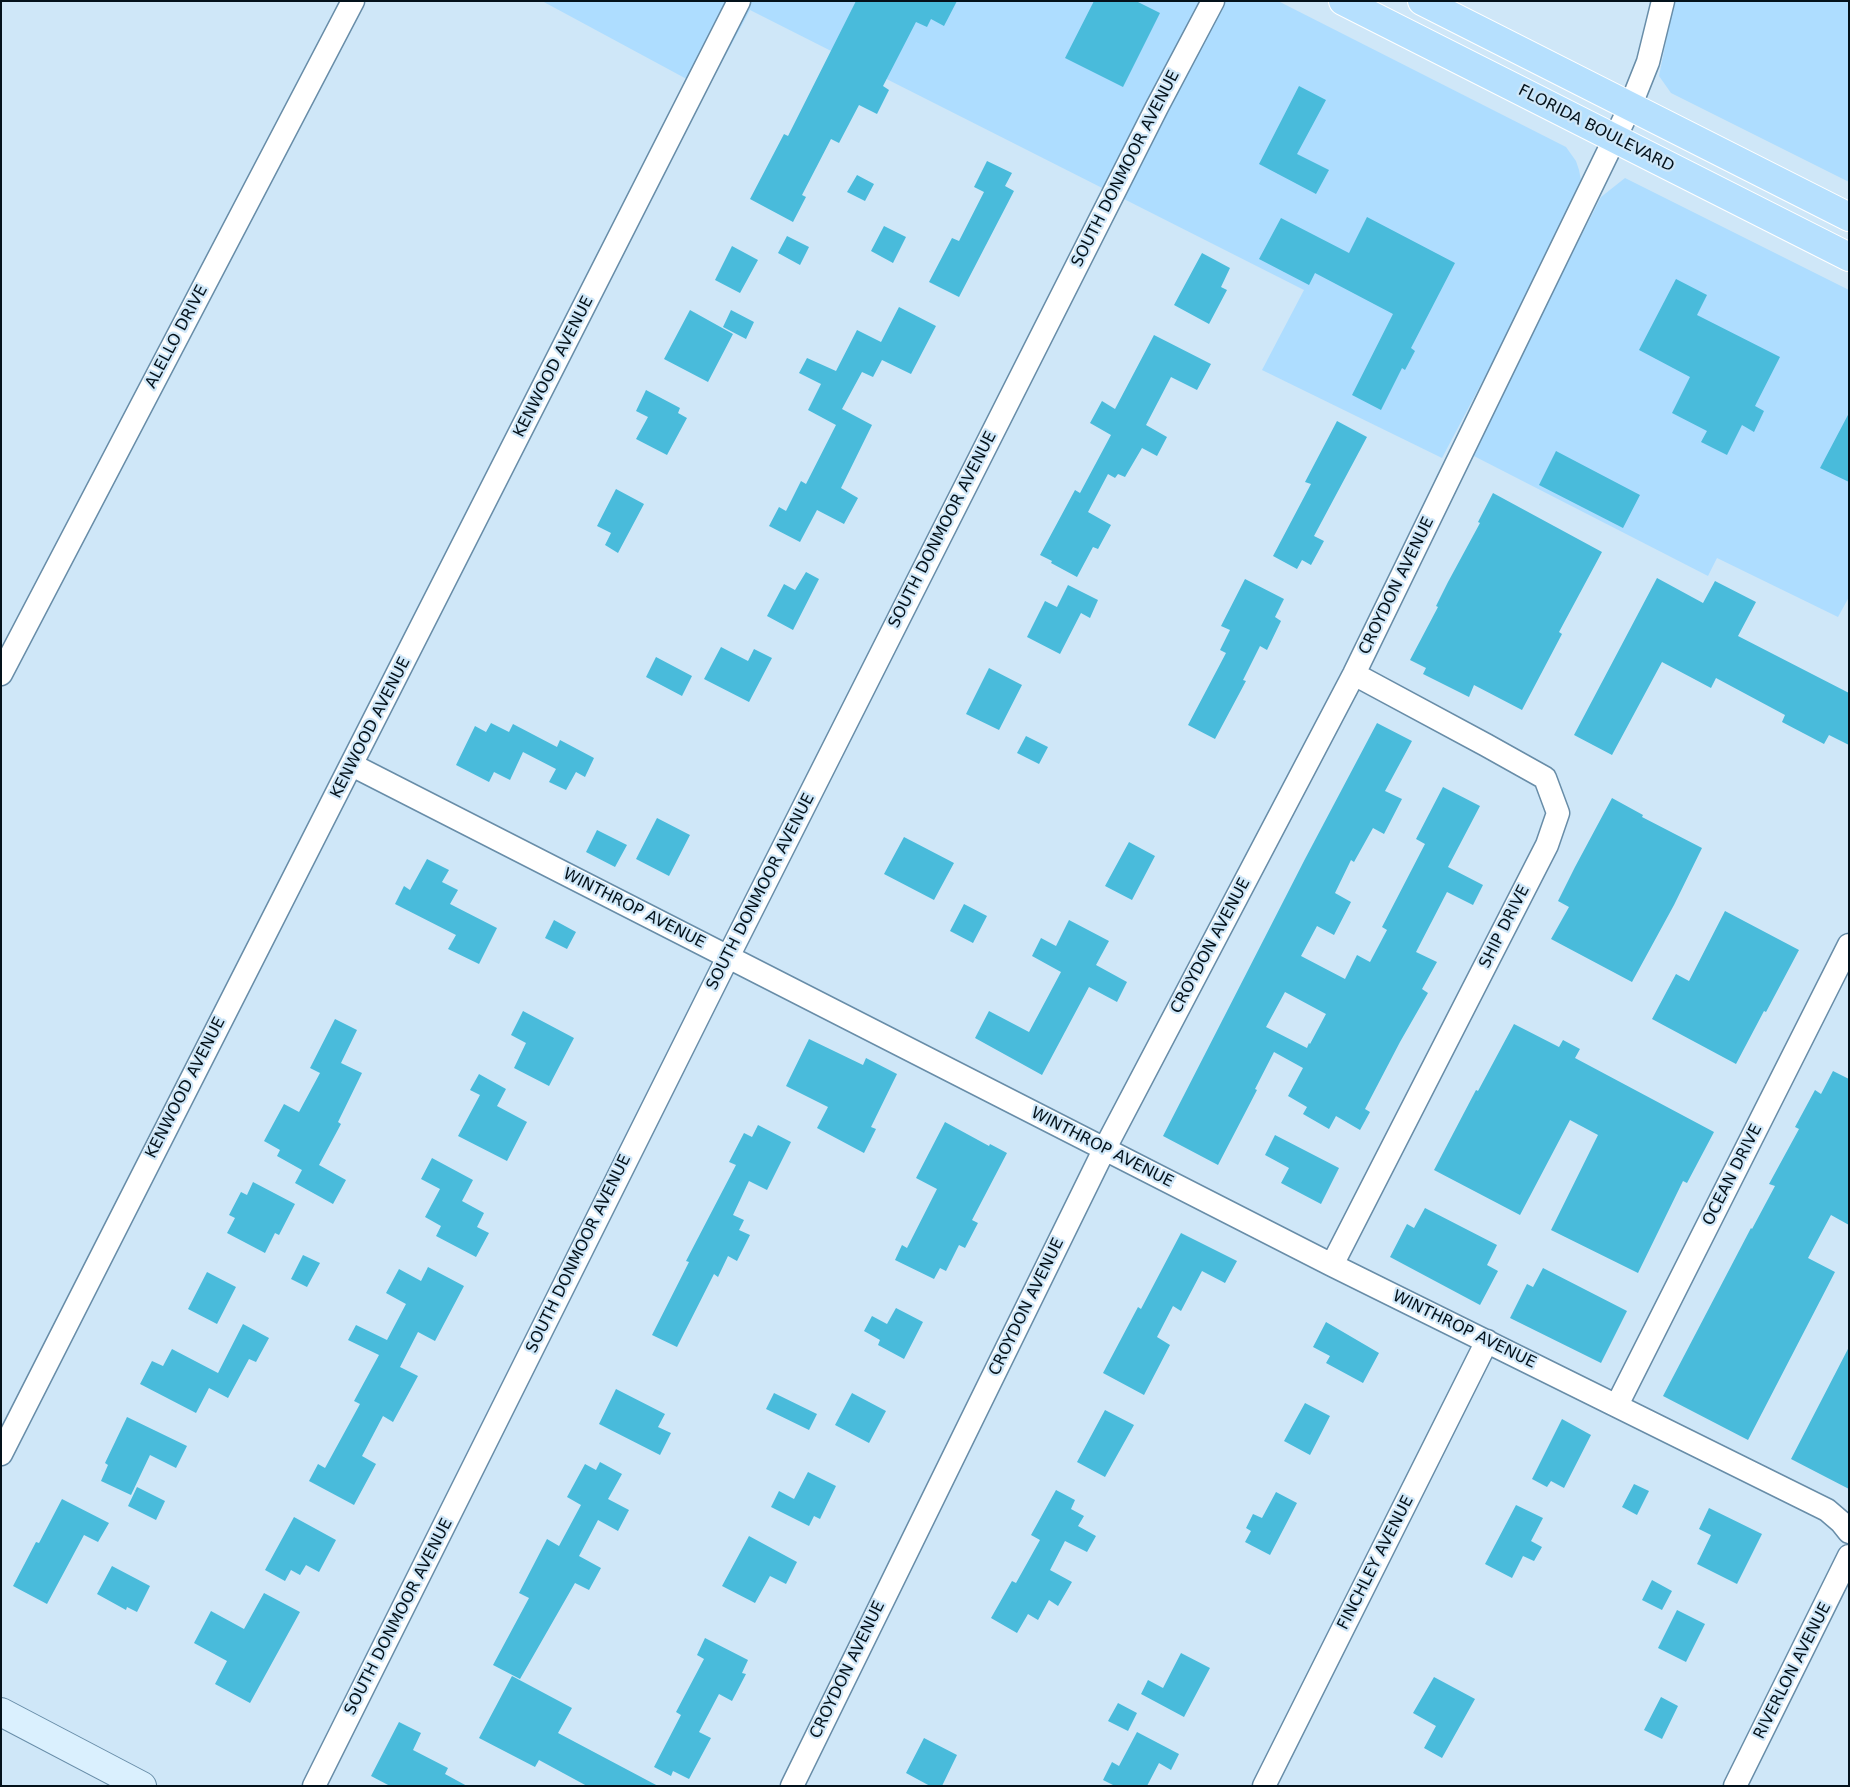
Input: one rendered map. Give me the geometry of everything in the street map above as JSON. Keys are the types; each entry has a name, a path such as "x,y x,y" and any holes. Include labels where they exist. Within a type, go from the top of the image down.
{"main road":[{"name":"FLORIDA BOULEVARD","path":"1343,1 1849,257"},
{"path":"1422,1 1849,217"},
{"path":"1,1712 142,1786"}],"street":[{"name":"ALELLO DRIVE","path":"1,674 353,1"},
{"name":"KENWOOD AVENUE","path":"1,1454 739,1"},
{"name":"SOUTH DONMOOR AVENUE","path":"314,1786 728,957 1157,107 1213,1"},
{"name":"CROYDON AVENUE","path":"792,1786 1104,1150 1354,674 1615,139 1648,62 1662,1"},
{"name":"SHIP DRIVE","path":"1332,1265 1547,845 1558,813 1545,778 1354,674"},
{"name":"WINTHROP AVENUE","path":"352,765 1104,1150 1827,1510 1849,1532"},
{"name":"OCEAN DRIVE","path":"1617,1405 1849,945"},
{"name":"FINCHLEY AVENUE","path":"1264,1786 1487,1341"},
{"name":"RIVERLON AVENUE","path":"1735,1786 1849,1556"}],"shaded area":[{"path":"542,1 1278,1 1566,147 1576,161 1579,170 1581,180 1580,191 1577,202 1442,458 1262,370 1304,290 750,10 707,90"},
{"path":"1674,1 1849,1 1849,182 1671,93 1659,76"},
{"path":"1625,178 1849,290 1849,597 1838,617 1717,558 1708,576 1470,454 1601,197"}],"building":[{"path":"856,1 957,1 944,26 931,19 927,27 916,22 883,86 889,90 877,114 859,105 839,143 831,139 802,195 806,197 793,222 750,199 784,134 788,136"},
{"path":"1094,1 1136,1 1160,13 1123,87 1065,58"},
{"path":"1299,86 1326,100 1297,154 1329,170 1316,194 1259,164"},
{"path":"987,161 1012,173 1005,186 1014,191 959,297 929,282 952,238 959,241 984,192 974,187"},
{"path":"857,175 874,184 865,201 847,192"},
{"path":"1367,217 1455,263 1411,348 1415,351 1405,370 1402,368 1381,410 1352,395 1393,314 1315,273 1309,285 1259,259 1281,218 1349,253"},
{"path":"884,226 906,237 893,263 871,251"},
{"path":"787,236 809,247 800,265 778,253"},
{"path":"732,246 758,260 740,293 715,280"},
{"path":"1202,253 1230,268 1221,287 1227,290 1209,324 1174,305"},
{"path":"1676,279 1707,295 1697,315 1780,357 1755,406 1764,411 1754,432 1742,425 1727,455 1701,442 1707,431 1672,413 1690,377 1639,350"},
{"path":"899,307 936,326 911,374 882,360 873,377 862,372 842,409 872,425 841,488 858,498 844,524 817,510 800,542 769,526 779,507 786,511 801,481 806,484 836,425 808,410 821,384 799,373 807,358 836,371 857,330 881,342"},
{"path":"690,310 733,334 708,382 664,359"},
{"path":"731,310 754,322 746,339 723,327"},
{"path":"1154,335 1211,364 1197,390 1171,377 1146,425 1167,437 1157,456 1142,448 1125,477 1118,474 1115,478 1108,474 1088,512 1111,525 1098,549 1093,547 1077,577 1040,555 1075,490 1080,493 1111,435 1090,423 1102,401 1115,409"},
{"path":"646,390 680,408 678,413 687,418 667,455 636,439 648,417 636,411"},
{"path":"1849,413 1849,482 1820,468"},
{"path":"1337,421 1367,437 1314,536 1324,541 1311,565 1302,560 1297,569 1273,556 1311,484 1305,482"},
{"path":"1556,451 1640,495 1623,528 1539,485"},
{"path":"616,489 644,504 618,553 605,545 611,533 597,526"},
{"path":"1493,493 1602,552 1559,632 1562,634 1522,710 1474,685 1469,697 1423,674 1426,668 1410,660 1438,607 1436,606 1448,582 1480,523 1478,522"},
{"path":"806,572 819,579 793,630 767,616 784,584 795,590"},
{"path":"1657,578 1703,603 1715,581 1756,602 1738,636 1849,693 1849,745 1829,735 1824,744 1782,722 1785,715 1716,678 1711,688 1662,662 1612,755 1574,735"},
{"path":"1245,579 1284,599 1275,617 1281,621 1267,650 1260,646 1243,680 1246,681 1215,739 1188,725 1226,653 1220,650 1230,630 1221,626"},
{"path":"1068,585 1098,600 1090,618 1081,613 1060,654 1027,637 1045,601 1057,607"},
{"path":"721,647 748,661 754,649 772,658 749,702 704,679"},
{"path":"656,657 692,676 682,696 646,677"},
{"path":"989,668 1022,685 999,730 966,714"},
{"path":"491,723 509,732 513,724 557,747 560,740 594,758 585,777 576,772 566,790 549,782 556,769 523,752 510,780 494,772 489,782 456,765 475,726 486,732"},
{"path":"1377,723 1412,741 1385,791 1402,799 1384,834 1373,828 1354,862 1351,860 1335,893 1351,902 1334,935 1317,926 1301,956 1345,979 1357,955 1370,962 1387,930 1382,927 1425,844 1416,839 1443,787 1480,806 1448,867 1483,885 1473,905 1447,892 1416,952 1437,962 1422,989 1428,993 1365,1109 1370,1112 1360,1130 1336,1116 1329,1129 1303,1114 1307,1107 1288,1096 1303,1068 1274,1052 1255,1089 1257,1090 1218,1165 1163,1136","holes":["1285,992 1326,1014 1307,1048 1266,1027"]},
{"path":"1026,736 1048,747 1039,764 1017,753"},
{"path":"1612,798 1643,815 1642,817 1702,848 1674,905 1632,982 1551,939 1569,907 1558,901"},
{"path":"657,818 690,835 669,876 636,859"},
{"path":"597,830 627,845 615,867 586,852"},
{"path":"904,837 954,863 934,900 884,874"},
{"path":"1129,842 1155,856 1132,900 1105,886"},
{"path":"427,859 449,870 442,882 458,890 450,904 497,928 479,964 448,949 456,935 395,904 404,886 410,890"},
{"path":"964,904 987,916 973,943 950,931"},
{"path":"1725,911 1799,950 1736,1064 1652,1019 1676,974 1689,981"},
{"path":"554,920 576,932 567,949 545,938"},
{"path":"1069,920 1109,941 1096,965 1127,982 1117,1002 1089,987 1042,1075 975,1038 989,1011 1029,1032 1061,972 1032,956 1041,938 1056,946"},
{"path":"523,1011 574,1038 549,1086 514,1068 526,1043 511,1035"},
{"path":"335,1019 357,1030 341,1063 362,1073 338,1122 341,1124 319,1165 346,1180 333,1204 295,1183 302,1170 277,1156 280,1150 264,1141 284,1104 299,1112 320,1073 310,1068"},
{"path":"1514,1024 1559,1047 1563,1040 1580,1049 1575,1058 1714,1132 1687,1183 1683,1181 1638,1273 1551,1230 1598,1135 1570,1120 1520,1215 1434,1170 1476,1090 1478,1091"},
{"path":"809,1039 863,1065 866,1058 897,1074 871,1127 876,1129 864,1153 817,1128 828,1107 786,1086"},
{"path":"1833,1071 1849,1079 1849,1225 1831,1215 1808,1258 1835,1272 1748,1440 1663,1396 1775,1186 1769,1184 1799,1129 1795,1127 1815,1090 1821,1094"},
{"path":"479,1074 506,1089 497,1106 527,1122 507,1161 458,1136 480,1095 470,1090"},
{"path":"945,1122 989,1146 990,1144 1007,1153 972,1220 978,1223 965,1248 959,1245 946,1271 940,1268 934,1279 895,1260 902,1245 907,1248 937,1189 916,1178"},
{"path":"758,1125 791,1142 767,1190 749,1181 733,1215 744,1220 739,1230 750,1235 737,1261 728,1256 718,1277 714,1274 677,1347 652,1335 689,1262 686,1261 736,1165 729,1162 744,1133 752,1137"},
{"path":"1275,1135 1339,1168 1321,1204 1281,1183 1289,1168 1265,1155"},
{"path":"432,1158 473,1180 462,1201 484,1213 477,1227 489,1233 476,1257 436,1236 441,1226 425,1217 440,1189 421,1179"},
{"path":"253,1182 295,1204 279,1235 275,1233 265,1253 227,1233 235,1218 229,1215 241,1192 247,1195"},
{"path":"1425,1208 1497,1245 1487,1265 1498,1271 1480,1305 1390,1257 1407,1224 1414,1228"},
{"path":"1181,1233 1237,1261 1225,1283 1202,1271 1181,1311 1173,1306 1157,1337 1170,1345 1144,1395 1103,1373 1138,1307 1141,1309"},
{"path":"303,1255 320,1263 307,1287 291,1279"},
{"path":"428,1267 464,1286 435,1341 418,1332 400,1367 418,1376 393,1422 383,1416 362,1456 376,1464 354,1505 309,1481 318,1464 325,1468 360,1404 354,1401 379,1355 348,1340 356,1325 387,1340 406,1304 386,1293 399,1269 421,1281"},
{"path":"1543,1268 1627,1311 1601,1363 1510,1318 1527,1284 1533,1287"},
{"path":"207,1272 236,1287 217,1324 188,1309"},
{"path":"896,1308 923,1322 904,1359 878,1345 880,1340 864,1331 872,1316 887,1324"},
{"path":"1326,1322 1379,1353 1363,1383 1326,1363 1330,1356 1313,1347"},
{"path":"243,1324 269,1338 256,1362 249,1359 228,1398 209,1388 196,1413 140,1384 152,1361 163,1366 172,1349 218,1373"},
{"path":"1849,1347 1849,1489 1791,1459"},
{"path":"616,1389 665,1414 658,1427 671,1433 660,1455 599,1424"},
{"path":"774,1393 817,1414 809,1430 766,1409"},
{"path":"852,1393 886,1411 869,1443 835,1425"},
{"path":"1305,1403 1330,1416 1310,1455 1284,1441"},
{"path":"1105,1410 1134,1425 1105,1477 1077,1462"},
{"path":"127,1417 187,1446 176,1468 150,1455 131,1495 101,1481 108,1465 105,1463"},
{"path":"1562,1419 1591,1435 1564,1488 1551,1481 1547,1487 1532,1479"},
{"path":"600,1462 622,1474 608,1499 629,1510 618,1531 598,1520 579,1556 601,1568 589,1590 575,1583 520,1679 493,1665 529,1598 519,1593 547,1539 559,1546 581,1505 567,1497 585,1464 596,1470"},
{"path":"808,1472 836,1486 820,1519 814,1516 809,1526 771,1507 779,1491 794,1499"},
{"path":"1634,1484 1649,1491 1637,1515 1622,1507"},
{"path":"137,1487 165,1501 156,1520 128,1506"},
{"path":"1056,1490 1075,1500 1071,1509 1084,1516 1078,1526 1096,1536 1087,1552 1065,1541 1050,1570 1072,1582 1058,1606 1049,1600 1038,1620 1028,1614 1017,1633 991,1618 1012,1581 1016,1583 1040,1540 1031,1535"},
{"path":"1276,1492 1297,1503 1270,1555 1245,1542 1251,1531 1246,1528 1253,1514 1262,1518"},
{"path":"62,1499 109,1523 98,1542 84,1535 47,1604 13,1586 36,1542 39,1543"},
{"path":"1516,1505 1543,1518 1531,1541 1542,1547 1534,1561 1523,1556 1512,1578 1485,1564"},
{"path":"1709,1508 1762,1534 1737,1584 1697,1564 1711,1535 1699,1529"},
{"path":"294,1517 336,1540 319,1572 306,1565 300,1575 291,1570 285,1581 265,1570"},
{"path":"749,1536 797,1562 786,1584 770,1576 755,1603 722,1586"},
{"path":"112,1566 150,1586 137,1612 127,1607 126,1610 97,1594"},
{"path":"1652,1580 1672,1591 1662,1610 1642,1600"},
{"path":"264,1593 300,1612 250,1703 215,1684 227,1661 194,1643 211,1611 244,1629"},
{"path":"1677,1610 1705,1624 1686,1662 1658,1648"},
{"path":"705,1638 748,1660 742,1673 746,1674 732,1701 719,1694 699,1732 711,1738 689,1779 673,1771 671,1776 654,1767 681,1715 676,1712 704,1659 697,1655"},
{"path":"1181,1653 1210,1668 1184,1717 1141,1694 1148,1680 1163,1688"},
{"path":"512,1676 572,1708 558,1733 658,1786 587,1786 539,1760 535,1767 479,1738"},
{"path":"1434,1677 1475,1699 1442,1758 1424,1748 1436,1726 1413,1713"},
{"path":"1661,1697 1678,1706 1662,1739 1644,1730"},
{"path":"1118,1703 1137,1713 1128,1731 1108,1721"},
{"path":"399,1722 421,1733 413,1750 448,1768 445,1774 467,1786 390,1786 371,1776"},
{"path":"1137,1732 1179,1754 1171,1770 1159,1763 1147,1786 1115,1786 1103,1780 1112,1762 1119,1766"},
{"path":"924,1738 957,1755 942,1786 930,1786 906,1773"}]}
